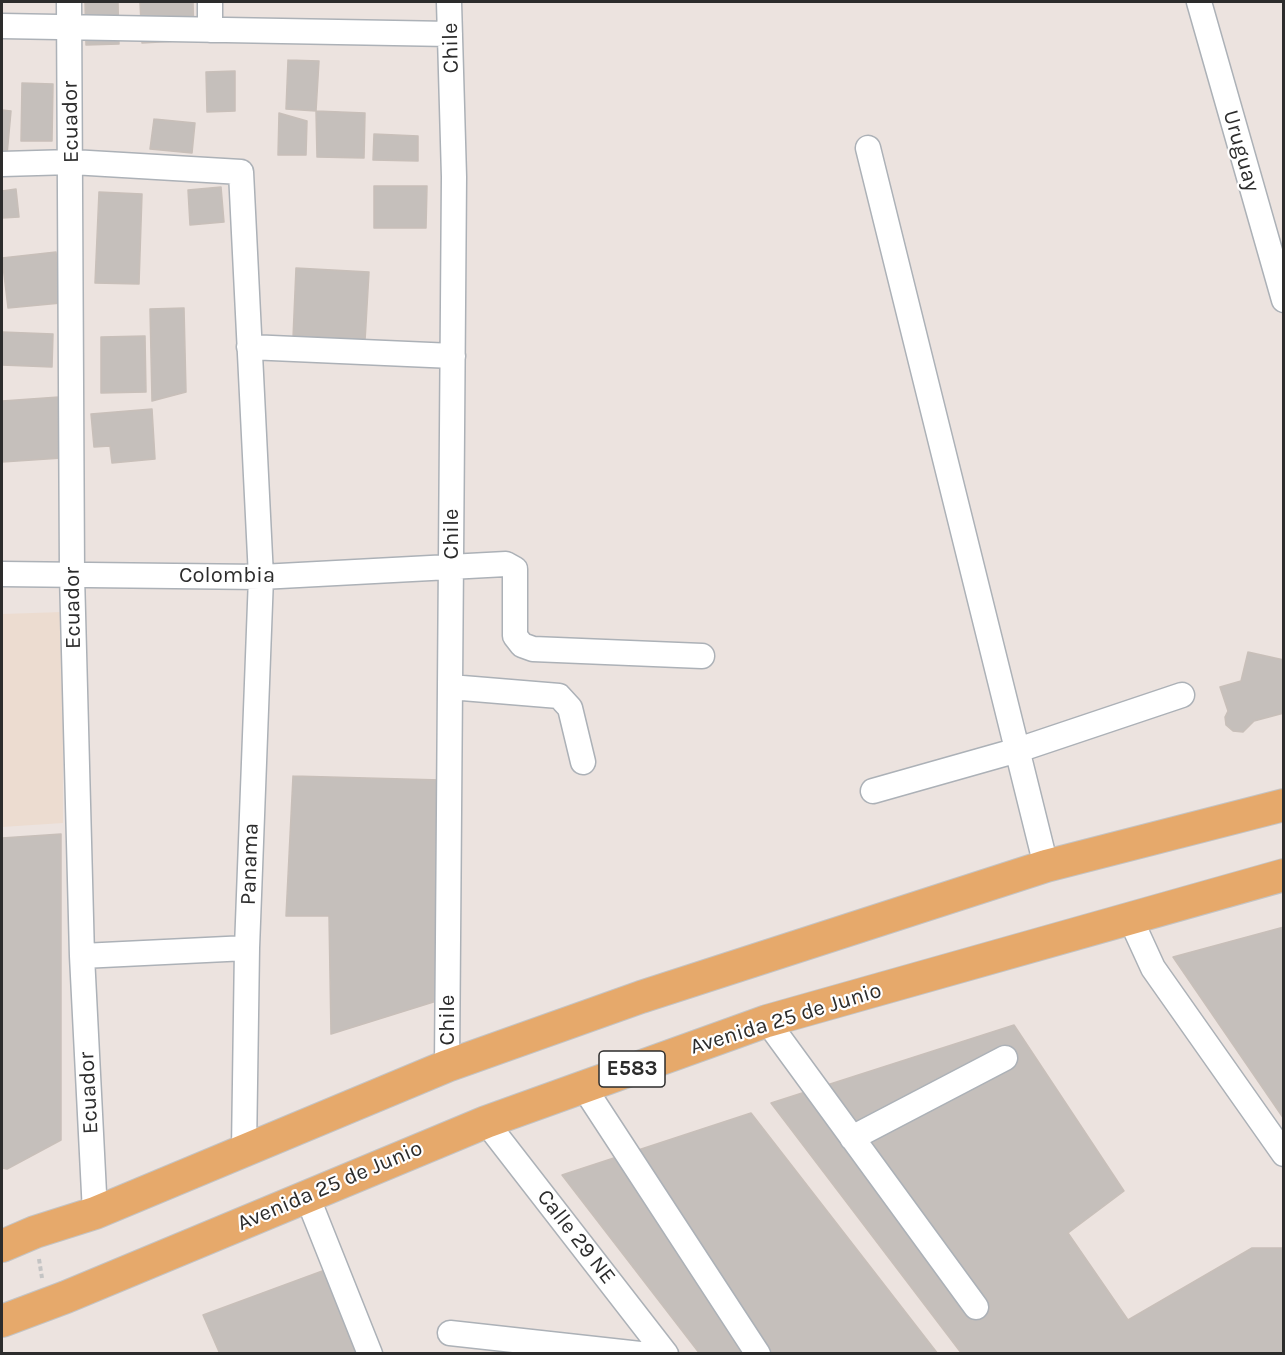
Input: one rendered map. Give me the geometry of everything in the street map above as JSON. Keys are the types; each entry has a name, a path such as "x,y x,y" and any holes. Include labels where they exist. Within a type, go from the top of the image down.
{"main road":[{"path":"2,1246 35,1232 95,1214 447,1066 641,997 1046,866 1284,806"},
{"name":"Avenida 25 de Junio","path":"4,1322 486,1122 767,1021 1284,875"},
{"path":"2,1222 35,1232"}],"street":[{"name":"Ecuador","path":"69,2 72,162 72,575 82,956 95,1214"},
{"path":"210,2 210,30"},
{"name":"Chile","path":"447,1066 454,177 449,2"},
{"name":"Uruguay","path":"1198,2 1284,300"},
{"path":"2,26 450,34"},
{"path":"868,148 1046,866"},
{"path":"2,164 72,162"},
{"name":"Panama","path":"72,162 242,172 261,577 247,948 244,1150"},
{"path":"249,347 453,356"},
{"name":"Colombia","path":"2,574 261,577 506,564 515,569 515,636 522,645 533,650 702,656"},
{"path":"450,687 559,696 570,708 583,762"},
{"path":"873,791 1018,750 1182,695"},
{"path":"1131,920 1153,968 1284,1154"},
{"path":"82,956 247,948"},
{"path":"767,1021 976,1307"},
{"path":"852,1138 1005,1058"},
{"path":"583,1086 758,1353"},
{"name":"Calle 29 NE","path":"486,1122 666,1353"},
{"path":"307,1196 370,1353"},
{"path":"450,1333 641,1353 645,1326"}],"path":[{"path":"35,1232 46,1303"}],"shaded area":[{"path":"63,612 63,823 2,827 2,614"}],"building":[{"path":"85,2 118,2 119,44 86,45"},
{"path":"140,2 193,2 194,40 142,43"},
{"path":"288,60 319,61 316,111 286,109"},
{"path":"235,71 235,111 207,112 206,72"},
{"path":"22,83 53,84 52,141 21,141"},
{"path":"2,110 11,111 7,155 2,154"},
{"path":"316,111 365,113 364,158 317,157"},
{"path":"279,113 307,121 306,155 278,155"},
{"path":"154,119 195,123 192,153 150,149"},
{"path":"374,134 418,136 418,161 373,160"},
{"path":"374,186 427,186 426,228 374,228"},
{"path":"221,187 224,222 190,225 188,190"},
{"path":"16,189 19,217 2,218 2,191"},
{"path":"99,192 142,194 139,284 95,283"},
{"path":"56,252 61,303 8,308 2,258"},
{"path":"296,268 369,272 365,341 293,338"},
{"path":"184,308 186,392 152,401 150,309"},
{"path":"2,332 53,334 52,367 2,365"},
{"path":"145,336 146,392 101,393 101,337"},
{"path":"59,397 62,458 2,462 2,401"},
{"path":"152,409 155,459 112,463 110,446 94,447 91,414"},
{"path":"1248,652 1284,660 1284,713 1254,721 1243,732 1233,731 1226,725 1225,717 1228,711 1220,687 1241,681"},
{"path":"293,776 441,780 443,999 331,1034 329,916 286,916"},
{"path":"61,834 61,1140 7,1169 2,1168 2,838"},
{"path":"1284,927 1284,1119 1173,957"},
{"path":"1014,1025 1124,1191 1068,1233 1128,1320 1252,1248 1284,1248 1284,1354 962,1354 771,1103"},
{"path":"751,1113 938,1354 700,1354 562,1175"},
{"path":"344,1263 381,1354 220,1354 203,1315"}]}
